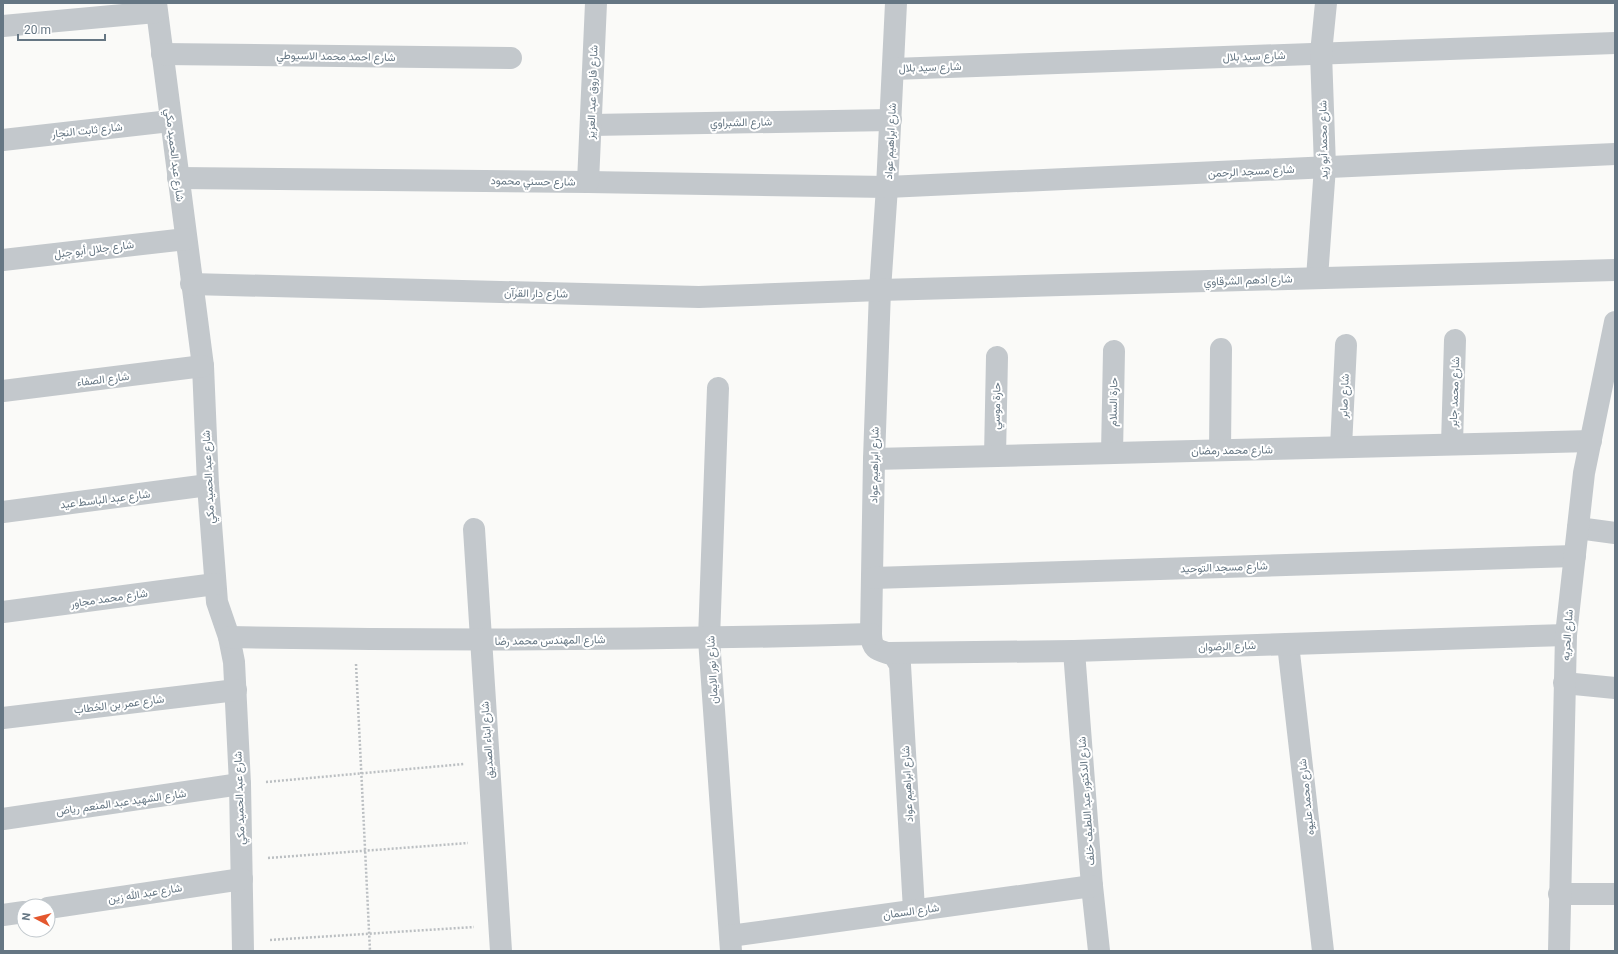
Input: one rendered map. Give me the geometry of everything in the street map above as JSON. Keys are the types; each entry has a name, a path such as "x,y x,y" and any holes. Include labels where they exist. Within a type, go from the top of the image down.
{"street":[{"name":"شارع فاروق عبد العزيز","path":"588,182 596,3"},
{"name":"شارع ابراهيم عواد","path":"896,3 891,120 880,290 874,459 871,642 875,648 882,652 894,655 900,665 914,910"},
{"name":"شارع محمد أبو زيد","path":"1317,278 1325,167 1321,53 1326,3"},
{"path":"3,26 156,7"},
{"name":"شارع عبد الحميد مكي","path":"156,7 191,284 203,366 208,485 217,602 229,637 234,662 240,784 243,946"},
{"name":"شارع سيد بلال","path":"893,68 1615,43"},
{"name":"شارع احمد محمد الاسيوطي","path":"162,54 511,58"},
{"name":"شارع الشبراوي","path":"591,125 891,120"},
{"name":"شارع ثابت النجار","path":"3,140 170,121"},
{"name":"شارع مسجد الرحمن","path":"887,187 1615,154"},
{"name":"شارع حسني محمود","path":"178,178 588,182 887,187"},
{"name":"شارع جلال أبو جبل","path":"3,260 186,239"},
{"name":"شارع ادهم الشرقاوي","path":"880,290 1615,270"},
{"name":"شارع دار القرآن","path":"191,284 699,297 880,290"},
{"name":"شارع الحريه","path":"1559,951 1566,635 1584,473 1612,348 1615,322"},
{"name":"شارع محمد جابر","path":"1452,444 1455,340"},
{"name":"شارع صابر","path":"1341,447 1346,345"},
{"path":"1220,450 1221,349"},
{"name":"حارة السلام","path":"1112,453 1114,351"},
{"name":"حارة موسي","path":"995,456 997,357"},
{"name":"شارع الصفاء","path":"3,391 203,366"},
{"name":"شارع نور الايمان","path":"718,388 709,639 731,943"},
{"name":"شارع محمد رمضان","path":"874,459 1591,441"},
{"name":"شارع عبد الباسط عيد","path":"3,512 208,485"},
{"path":"1578,528 1615,533"},
{"name":"شارع ابناء الصديق","path":"474,529 501,951"},
{"name":"شارع مسجد التوحيد","path":"873,578 1575,556"},
{"name":"شارع محمد مجاور","path":"3,612 215,584"},
{"name":"شارع المهندس محمد رضا","path":"229,637 481,641 709,639 871,634"},
{"name":"شارع الرضوان","path":"889,653 1074,651 1566,635"},
{"name":"شارع محمد عليوه","path":"1288,644 1323,951"},
{"name":"شارع الدكتور عبد اللطيف خلف","path":"1074,651 1092,886 1099,951"},
{"path":"1564,683 1615,688"},
{"name":"شارع عمر بن الخطاب","path":"3,718 236,690"},
{"name":"شارع الشهيد عبد المنعم رياض","path":"3,819 240,784"},
{"name":"شارع عبد الله زين","path":"56,906 241,869"},
{"name":"شارع السمان","path":"731,943 914,910 1092,886"},
{"path":"1560,894 1615,894"},
{"path":"3,915 16,913"}],"path":[{"path":"354,640 370,951"},
{"path":"240,784 488,762"},
{"path":"241,869 365,850 493,841"},
{"path":"243,946 370,933 499,925"}]}
